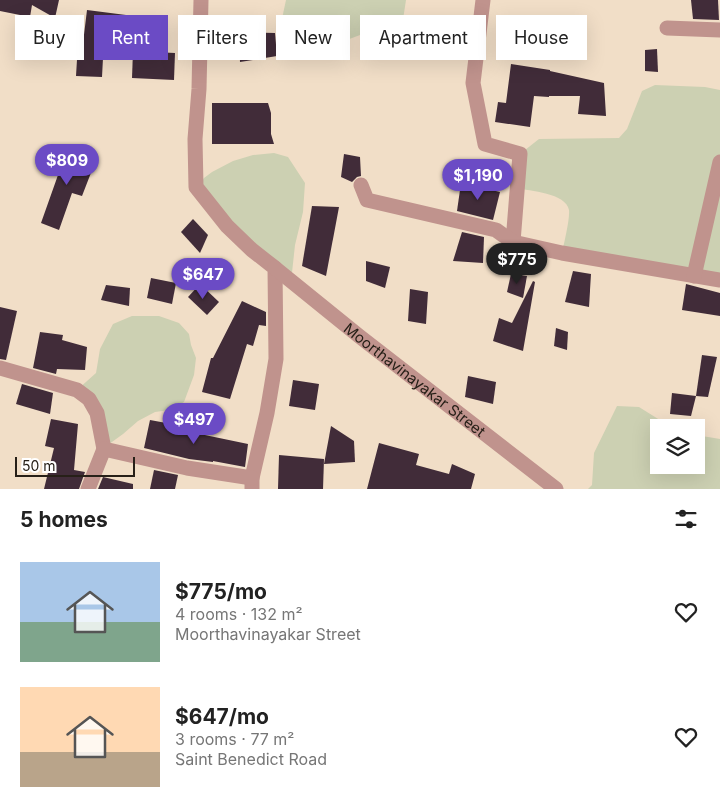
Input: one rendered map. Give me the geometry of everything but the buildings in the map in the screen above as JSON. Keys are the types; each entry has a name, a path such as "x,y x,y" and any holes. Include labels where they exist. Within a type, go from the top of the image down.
{"street":[{"name":"Moorthavinayakar Street","path":"201,0 199,90 195,139 196,187 228,226 252,250 541,484 556,489"},
{"path":"483,0 473,83 485,144 520,154 513,242"},
{"path":"667,28 720,30"},
{"path":"694,276 720,162"},
{"path":"361,185 367,200 496,230 513,242 562,253 720,280"},
{"path":"104,449 252,483 276,359 274,268"},
{"path":"0,368 76,390 89,399 97,413 104,449 88,489"}],"green space":[{"path":"286,0 406,0 404,15 360,15 360,35 350,39 350,15 283,15"},
{"path":"655,85 705,87 720,90 720,278 562,253 569,219 569,210 566,204 555,196 516,188 520,154 539,139 619,138 627,129 642,91"},
{"path":"274,153 288,157 305,183 303,212 295,245 291,282 197,188 204,178 212,172 233,161 253,155"},
{"path":"132,316 159,316 179,323 189,334 196,358 194,375 184,402 170,410 155,412 138,421 105,447 97,413 77,390 96,373 100,349 113,324"},
{"path":"617,406 639,407 658,419 650,419 650,474 705,474 705,436 720,439 720,489 588,489 592,485 594,453"}]}
